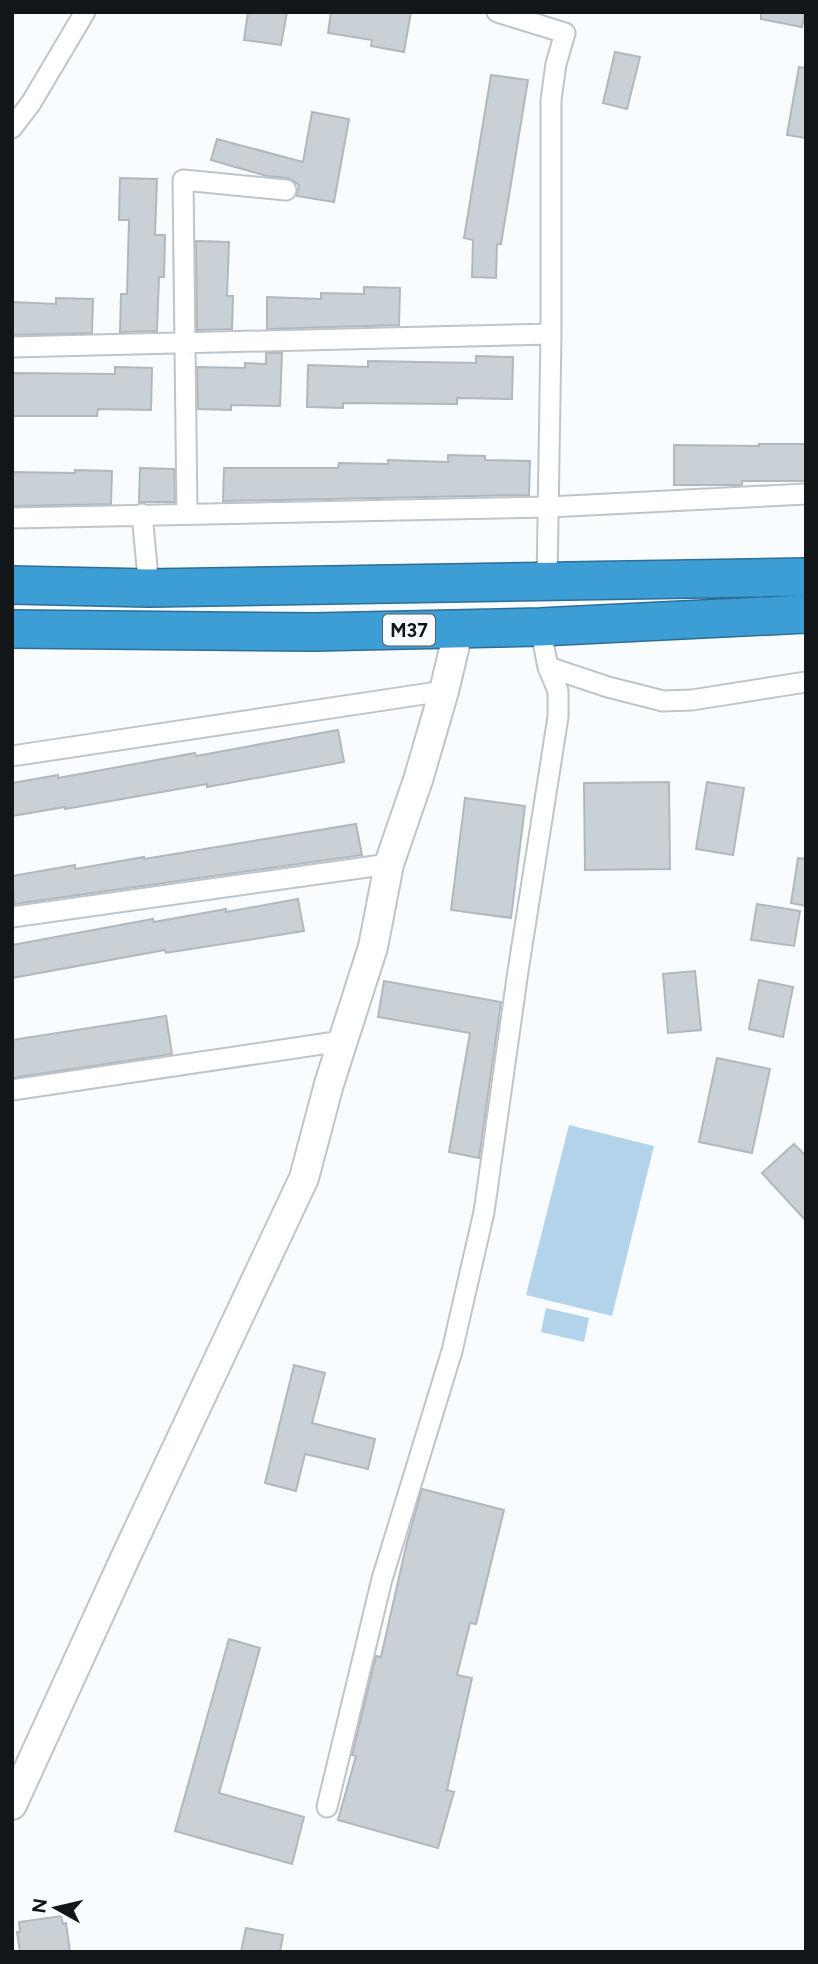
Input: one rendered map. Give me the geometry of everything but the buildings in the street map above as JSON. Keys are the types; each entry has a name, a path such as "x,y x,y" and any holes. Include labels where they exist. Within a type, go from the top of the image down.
{"highway":[{"name":"M37","path":"12,585 149,588 806,577"},
{"name":"M37","path":"12,629 314,632 540,627 806,614"}],"street":[{"path":"12,128 31,103 85,12"},
{"path":"497,12 565,33 556,64 551,100 547,583"},
{"path":"187,513 183,180 286,190"},
{"path":"12,347 551,334"},
{"path":"12,518 549,507 806,494"},
{"path":"142,514 149,588"},
{"path":"327,1807 382,1578 452,1351 484,1212 558,717 558,691 548,667 540,627"},
{"path":"12,1805 303,1178 342,1041 373,947 389,864 418,780 459,628"},
{"path":"548,667 608,687 663,701 692,700 806,682"},
{"path":"12,756 444,691"},
{"path":"12,917 389,864"},
{"path":"12,1090 342,1041"}],"shaded area":[{"path":"569,1125 654,1146 612,1316 526,1295"},
{"path":"546,1308 589,1318 584,1342 541,1332"}]}
